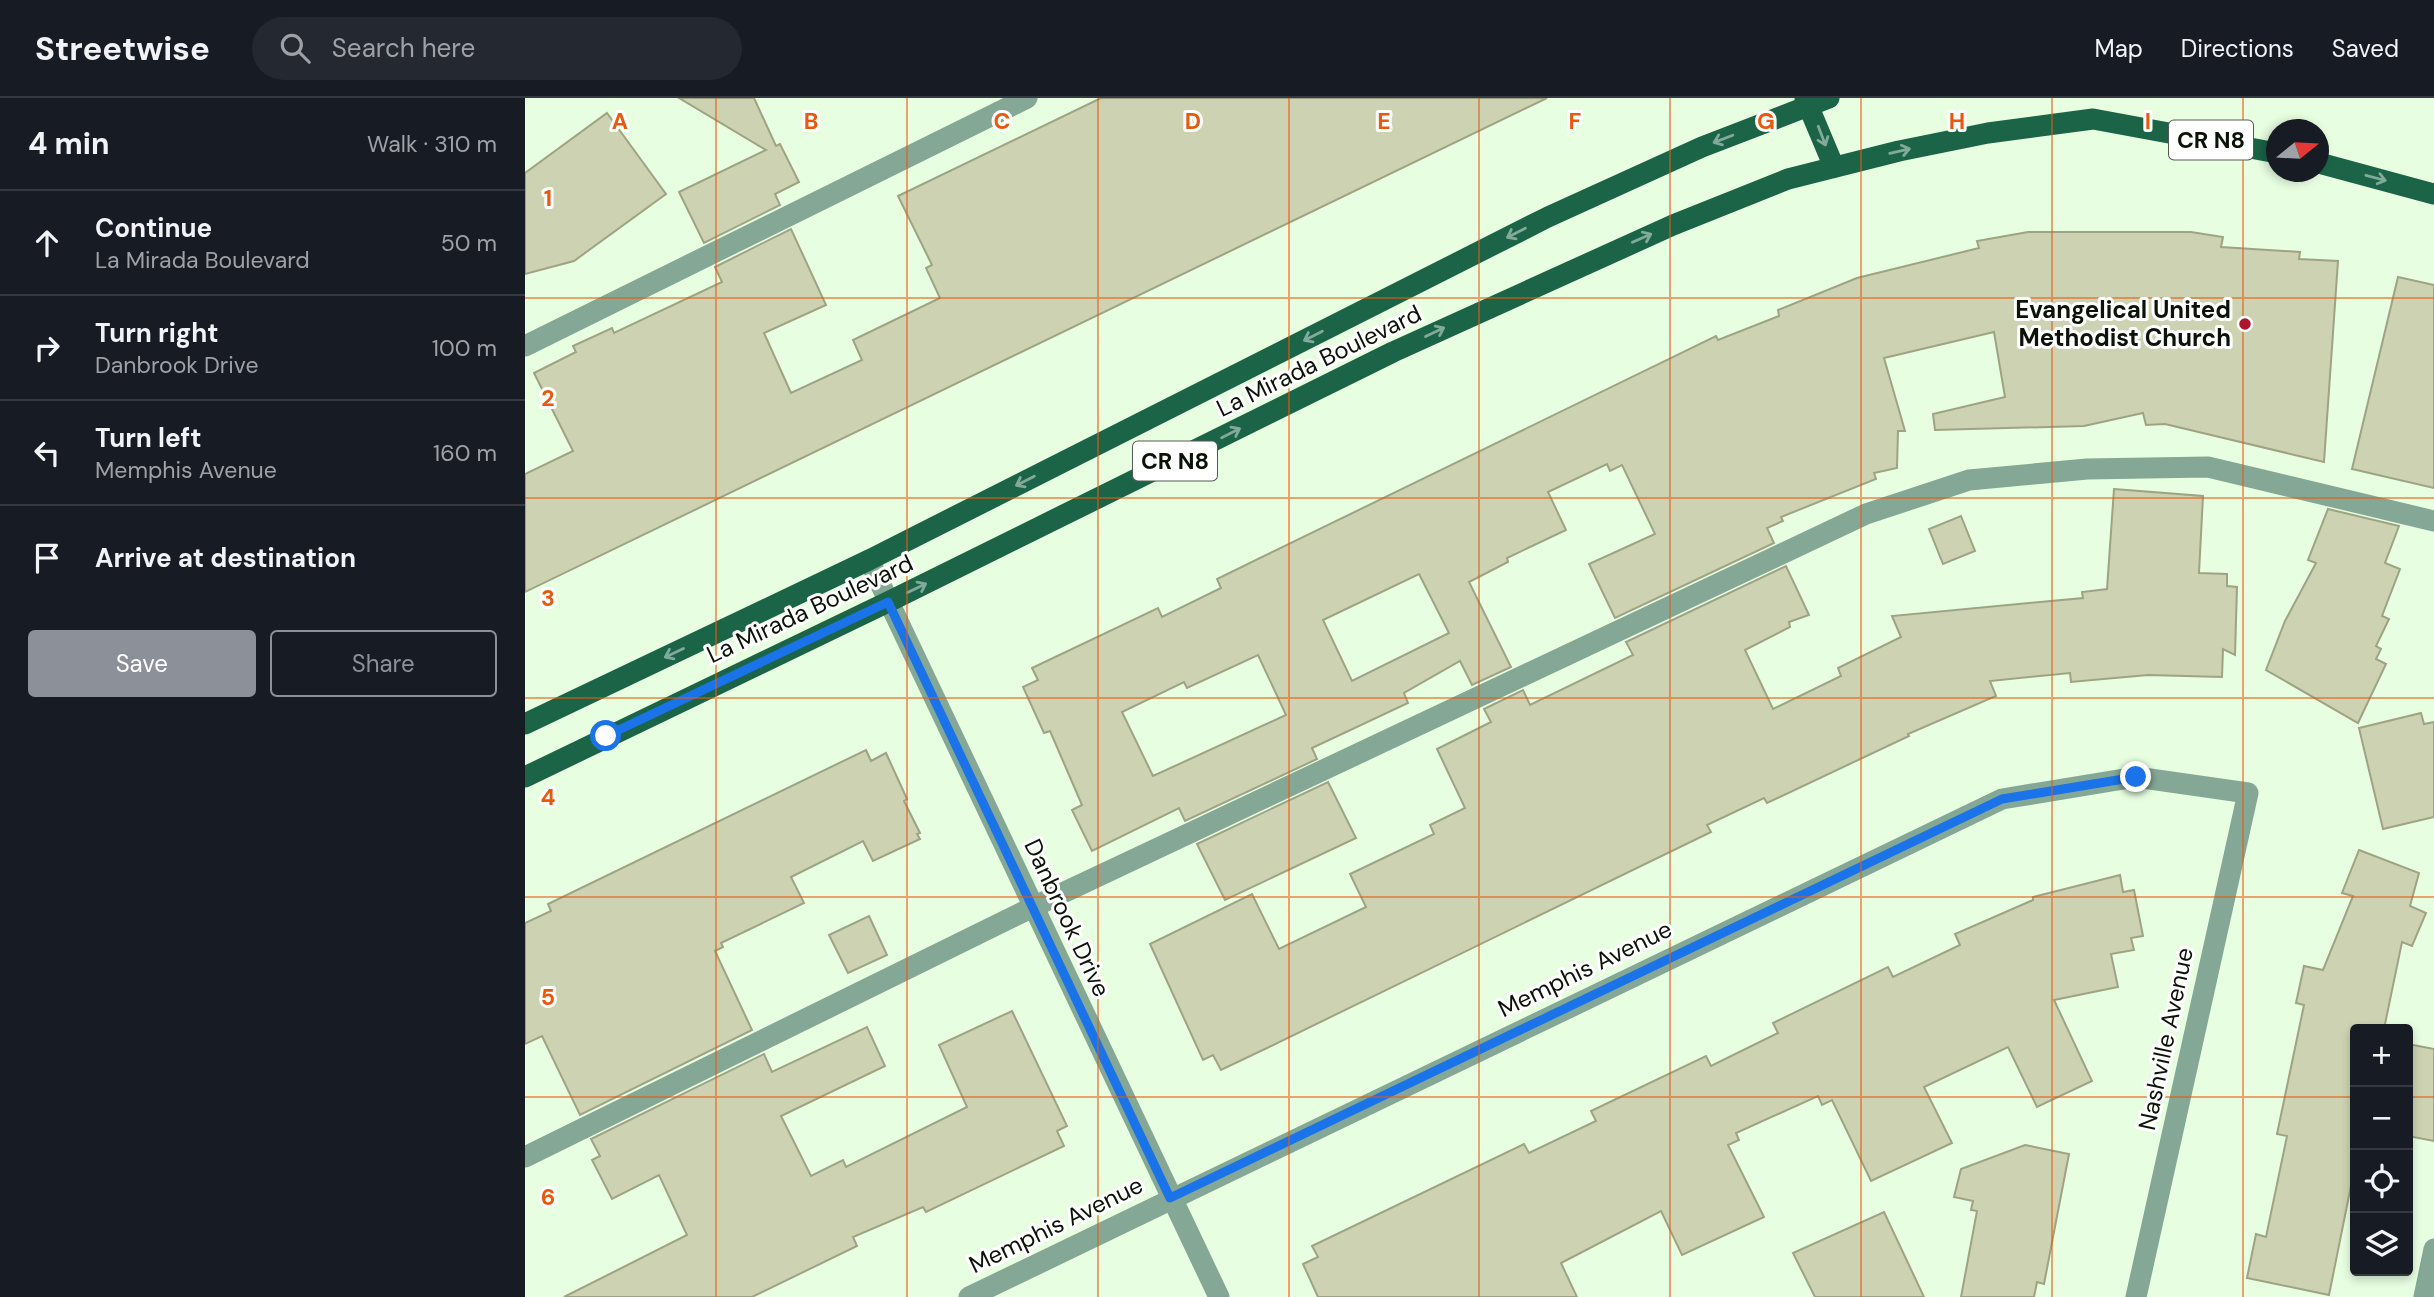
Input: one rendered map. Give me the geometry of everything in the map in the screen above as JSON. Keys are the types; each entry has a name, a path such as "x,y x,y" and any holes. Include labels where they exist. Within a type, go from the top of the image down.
{"main road":[{"path":"1815,101 1834,167"},
{"name":"La Mirada Boulevard","path":"525,724 869,561 1548,217 1702,147 1815,101"},
{"name":"La Mirada Boulevard","path":"525,777 888,602 1405,346 1672,225 1788,179 1989,133 2092,119 2266,151"},
{"path":"2329,166 2434,194"}],"street":[{"path":"525,346 1027,98"},
{"path":"525,1157 1033,907 1866,514 1969,480 2087,469 2208,467 2434,522"},
{"name":"Danbrook Drive","path":"869,561 1219,1297"},
{"name":"Memphis Avenue","path":"969,1297 2002,799 2136,777 2248,793"},
{"name":"Nashville Avenue","path":"2136,1297 2248,793"},
{"path":"2424,1297 2434,1249"}],"building":[{"path":"679,98 754,98 776,146 780,144 799,182 775,194 780,205 704,243 679,192 766,150"},
{"path":"1101,98 1547,98 525,592 525,474 573,451 534,373 576,352 573,346 612,328 614,333 722,282 715,267 791,229 826,305 764,333 791,393 862,360 853,340 940,298 926,268 932,265 898,196"},
{"path":"607,113 666,194 574,261 525,274 525,173"},
{"path":"2028,232 2191,232 2223,237 2221,247 2300,252 2299,259 2338,261 2324,462 2165,424 2146,425 2143,413 2084,426 1935,430 1933,414 2005,397 1994,332 1884,358 1905,431 1898,431 1897,468 1874,473 1876,479 1781,517 1783,521 1767,528 1774,543 1615,618 1589,564 1655,534 1622,465 1610,471 1607,464 1548,492 1566,530 1507,558 1508,562 1469,582 1511,667 1472,685 1460,661 1404,693 1408,703 1312,748 1317,759 1185,821 1179,808 1092,851 1072,810 1082,805 1050,731 1044,733 1023,687 1038,680 1032,668 1158,608 1162,617 1221,588 1217,579 1716,336 1718,340 1779,316 1778,310 1857,278 1979,248 1977,241","holes":["1419,574 1449,633 1352,681 1323,620","1258,655 1286,715 1153,776 1122,712 1184,682 1187,688"]},
{"path":"2398,277 2434,285 2434,488 2352,469"},
{"path":"2114,489 2203,496 2199,573 2227,574 2227,586 2237,587 2235,655 2223,649 2222,677 2148,675 2071,682 2070,673 1990,681 1996,696 1908,734 1909,736 1767,803 1764,798 1707,825 1711,832 1267,1048 1221,1070 1213,1055 1203,1060 1150,944 1252,894 1279,949 1366,907 1350,874 1434,834 1430,825 1465,808 1437,749 1491,722 1484,709 1523,690 1530,705 1633,655 1626,642 1786,566 1809,615 1789,622 1790,627 1745,650 1773,709 1841,676 1838,668 1901,637 1892,616 2083,598 2082,592 2107,589"},
{"path":"2328,509 2399,526 2385,563 2400,569 2382,616 2389,619 2376,646 2381,649 2376,659 2386,664 2358,723 2266,670 2285,621 2316,563 2308,560"},
{"path":"1961,516 1975,551 1943,564 1929,529"},
{"path":"2421,713 2424,724 2434,722 2434,817 2383,829 2359,728"},
{"path":"866,750 871,761 886,753 907,799 904,801 920,833 917,834 920,839 873,861 863,841 791,877 804,903 721,943 723,947 715,951 752,1030 580,1115 542,1036 525,1044 525,923 551,911 548,904"},
{"path":"1328,782 1356,838 1225,900 1197,844"},
{"path":"2359,850 2419,873 2410,906 2426,913 2412,946 2402,942 2385,1024 2350,1024 2350,1191 2329,1295 2247,1278 2256,1234 2266,1237 2287,1136 2277,1134 2304,1005 2296,1003 2304,966 2323,970 2353,896 2342,893"},
{"path":"2120,875 2123,892 2134,890 2143,936 2131,938 2134,950 2111,954 2118,987 2054,1000 2092,1081 2037,1107 2008,1047 1924,1087 1952,1143 1871,1181 1832,1100 1822,1105 1818,1096 1736,1133 1739,1140 1728,1145 1764,1217 1682,1255 1661,1211 1561,1263 1577,1297 1318,1297 1303,1264 1318,1257 1312,1246 1524,1144 1529,1153 1596,1121 1591,1111 1706,1056 1711,1066 1778,1033 1773,1023 1888,967 1893,977 1960,945 1955,934 2033,900 2033,897"},
{"path":"869,916 887,955 848,973 829,935"},
{"path":"1012,1011 1067,1126 1057,1131 1064,1146 926,1212 923,1207 853,1237 857,1246 752,1297 564,1297 687,1235 659,1175 612,1199 592,1160 600,1156 591,1139 764,1054 772,1072 867,1027 885,1066 781,1116 811,1176 843,1160 846,1167 967,1107 939,1045"},
{"path":"2413,1045 2434,1049 2434,1141 2413,1137"},
{"path":"2025,1145 2069,1154 2044,1284 2037,1282 2034,1297 1961,1297 1977,1211 1971,1210 1973,1201 1954,1197 1961,1169"},
{"path":"1884,1212 1924,1297 1815,1297 1793,1253"}],"place":[{"name":"Evangelical United Methodist Church","path":"2245,324"}],"route":[{"path":"606,736 888,602 1170,1198 2002,799 2136,777"}]}
